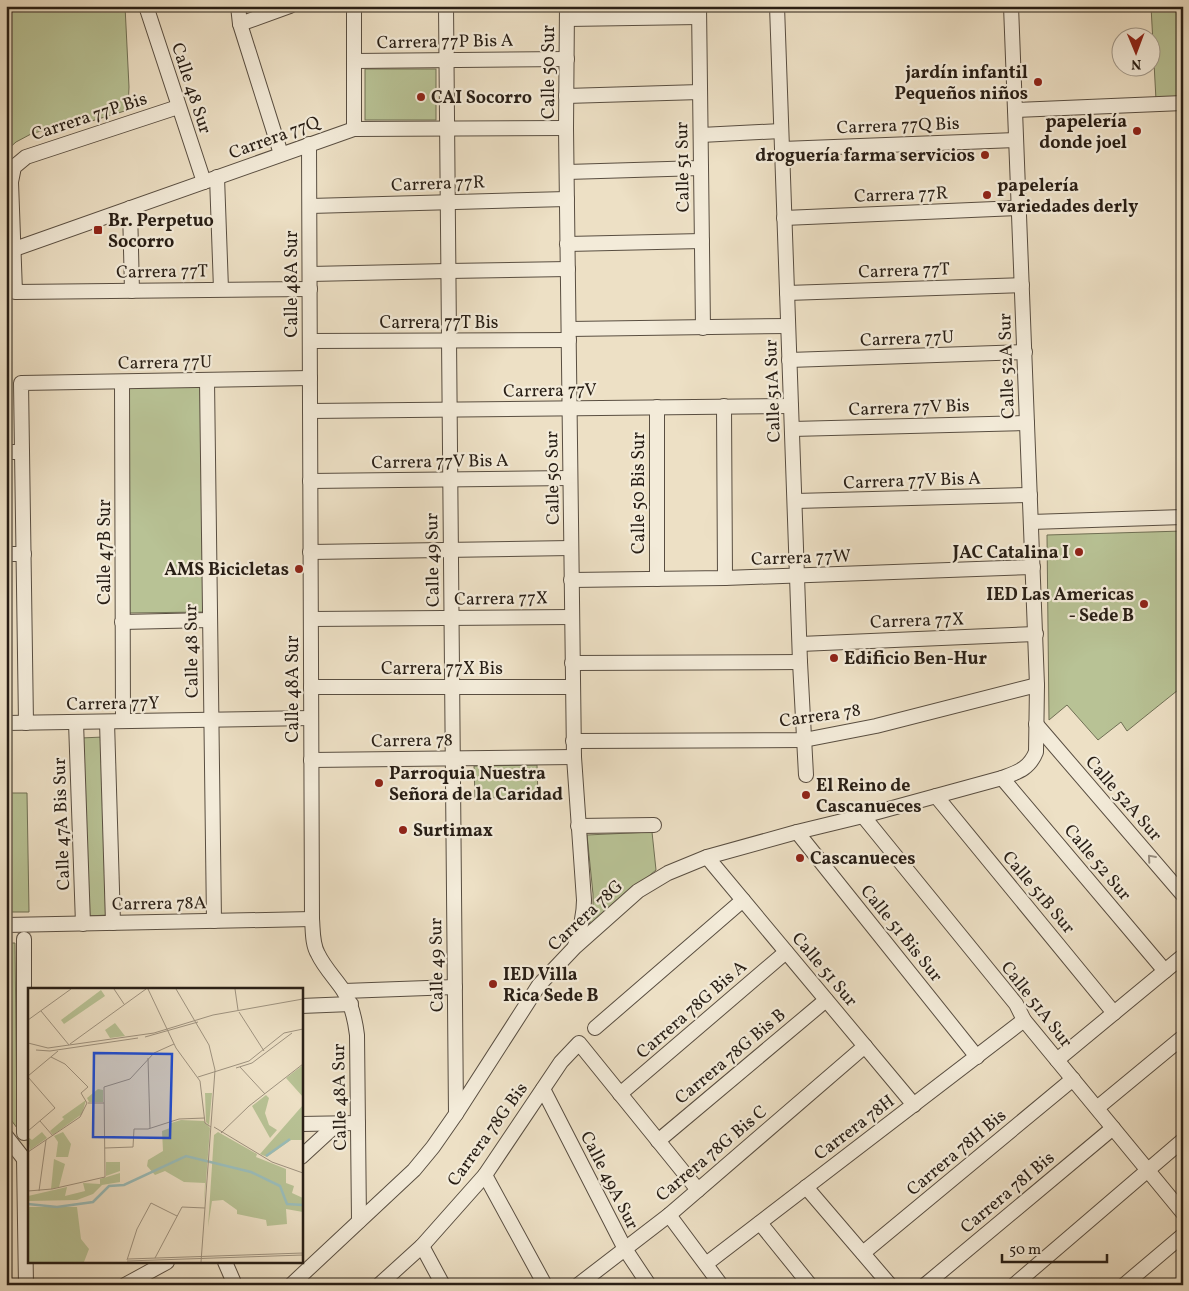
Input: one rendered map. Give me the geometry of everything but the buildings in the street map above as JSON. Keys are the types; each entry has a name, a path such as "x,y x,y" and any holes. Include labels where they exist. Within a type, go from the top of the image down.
{"street":[{"name":"Calle 48 Sur","path":"146,6 178,107 210,180 221,290"},
{"path":"238,6 240,24 281,154"},
{"path":"240,24 290,6"},
{"path":"354,6 354,129"},
{"name":"Calle 49 Sur","path":"446,6 456,1114"},
{"name":"Calle 51A Sur","path":"776,6 800,662 806,775"},
{"name":"Calle 52A Sur","path":"1011,6 1036,634 1036,752 1033,761"},
{"path":"567,13 699,11"},
{"name":"Calle 51 Sur","path":"699,11 703,328"},
{"name":"Calle 50 Sur","path":"567,13 566,128 573,741 584,906 582,923 575,947"},
{"name":"Carrera 77P Bis A","path":"354,61 567,59"},
{"path":"566,96 700,92"},
{"path":"1015,110 1183,103"},
{"name":"Carrera 77P Bis","path":"9,251 11,182 14,167 26,156 178,107"},
{"name":"Carrera 77Q","path":"9,251 354,129 566,128"},
{"path":"700,135 781,131"},
{"name":"Carrera 77Q Bis","path":"782,149 1016,140"},
{"name":"Calle 48A Sur","path":"310,144 312,919 314,943 318,954 351,1004 357,1035 359,1221"},
{"path":"567,172 701,168"},
{"name":"Carrera 77R","path":"310,206 567,199"},
{"path":"130,208 132,291"},
{"name":"Carrera 77R","path":"784,218 1019,208"},
{"path":"568,244 702,241"},
{"name":"Carrera 77T","path":"9,251 14,292 310,289"},
{"path":"310,274 568,269"},
{"name":"Carrera 77T","path":"787,293 1022,285"},
{"name":"Carrera 77T Bis","path":"310,341 449,341 703,328 788,326"},
{"name":"Carrera 77U","path":"790,360 1025,352"},
{"name":"Carrera 77U","path":"22,452 21,383 310,378"},
{"name":"Calle 48 Sur","path":"206,380 214,921"},
{"name":"Calle 47B Sur","path":"122,382 122,722"},
{"path":"724,406 725,578"},
{"name":"Carrera 77V","path":"310,411 791,406"},
{"name":"Calle 50 Bis Sur","path":"657,407 657,579"},
{"name":"Carrera 77V Bis","path":"792,429 1027,423"},
{"path":"6,452 22,452 26,723"},
{"name":"Carrera 77V Bis A","path":"310,481 570,478"},
{"name":"Carrera 77V Bis A","path":"794,502 1030,495"},
{"path":"1031,522 1183,517"},
{"path":"310,552 571,548"},
{"path":"6,554 24,554"},
{"name":"Carrera 77W","path":"572,580 797,576 1033,567"},
{"name":"Carrera 77X","path":"311,619 572,616"},
{"path":"122,622 210,620"},
{"name":"Carrera 77X","path":"800,644 1036,634"},
{"path":"572,663 800,662"},
{"name":"Carrera 78","path":"573,741 804,740 876,726 1037,685"},
{"name":"Carrera 77X Bis","path":"311,687 573,687"},
{"name":"Carrera 77Y","path":"6,723 311,718"},
{"name":"Calle 47A Bis Sur","path":"76,722 83,924"},
{"path":"107,722 113,923"},
{"name":"Calle 52A Sur","path":"1036,724 1183,895"},
{"name":"Carrera 78","path":"311,760 574,758"},
{"name":"Carrera 78G","path":"291,1285 414,1170 456,1114 539,986 575,947 638,891 668,873 707,857 1002,778 1022,770 1033,761"},
{"name":"Calle 52 Sur","path":"1002,778 1165,971"},
{"name":"Calle 51B Sur","path":"936,796 1114,1012"},
{"name":"Calle 51A Sur","path":"863,816 1016,1004 1024,1020 1183,1213"},
{"path":"578,826 654,825"},
{"name":"Calle 51 Bis Sur","path":"797,832 977,1056"},
{"name":"Calle 51 Sur","path":"707,857 914,1105"},
{"path":"595,1028 743,900"},
{"name":"Carrera 78A","path":"6,925 312,919"},
{"path":"24,939 26,1014 24,1133"},
{"name":"Carrera 78G Bis A","path":"620,1094 786,952"},
{"path":"1057,1060 1183,956"},
{"path":"344,991 455,987"},
{"name":"Carrera 78G Bis B","path":"658,1141 826,1000"},
{"path":"302,1006 351,1004"},
{"name":"Carrera 78H","path":"706,1264 1024,1020"},
{"path":"1097,1108 1183,1037"},
{"name":"Carrera 78G Bis","path":"379,1285 422,1246 485,1175 561,1062 579,1043 620,1094"},
{"name":"Carrera 78G Bis C","path":"578,1285 669,1215 865,1046"},
{"name":"Carrera 78H Bis","path":"863,1253 1073,1079"},
{"name":"Calle 49A Sur","path":"543,1089 625,1249 649,1285"},
{"path":"620,1094 698,1190"},
{"path":"302,1156 338,1123"},
{"path":"302,1124 358,1123"},
{"name":"Carrera 78I Bis","path":"925,1285 1113,1128"},
{"path":"6,1136 24,1159 28,1226"},
{"path":"1014,1285 1183,1140"},
{"path":"485,1175 545,1285"},
{"path":"806,1187 890,1285"},
{"path":"669,1215 721,1285"},
{"path":"760,1223 810,1285"},
{"path":"1124,1285 1183,1235"},
{"path":"422,1246 443,1285"},
{"path":"125,1285 164,1264"},
{"path":"226,1264 235,1285"},
{"path":"26,1285 30,1265"}],"green space":[{"path":"6,6 125,6 129,87 128,110 75,126 51,128 31,134 16,142 6,151"},
{"path":"1151,6 1183,6 1183,99 1156,100 1155,78 1162,78 1162,28 1152,28"},
{"path":"365,69 436,69 436,120 365,120"},
{"path":"201,387 203,612 128,613 126,388"},
{"path":"1183,531 1183,686 1127,731 1121,722 1098,740 1067,705 1049,720 1047,535"},
{"path":"103,737 108,915 87,916 81,738"},
{"path":"537,765 538,797 475,798 474,766"},
{"path":"6,793 27,793 29,912 6,912"},
{"path":"652,832 656,870 589,926 593,909 593,894 587,835"},
{"path":"6,943 15,943 17,1128 6,1113"}],"place":[{"name":"jardín infantil Pequeños niños","path":"1038,82"},
{"name":"CAI Socorro","path":"421,97"},
{"name":"papelería donde joel","path":"1137,131"},
{"name":"droguería farma servicios","path":"985,155"},
{"name":"papelería variedades derly","path":"987,195"},
{"name":"Br. Perpetuo Socorro","path":"98,230"},
{"name":"JAC Catalina I","path":"1079,552"},
{"name":"AMS Bicicletas","path":"299,569"},
{"name":"IED Las Americas - Sede B","path":"1144,604"},
{"name":"Edificio Ben-Hur","path":"834,658"},
{"name":"Parroquia Nuestra Señora de la Caridad","path":"379,783"},
{"name":"El Reino de Cascanueces","path":"806,795"},
{"name":"Surtimax","path":"403,830"},
{"name":"Cascanueces","path":"800,858"},
{"name":"IED Villa Rica Sede B","path":"493,984"}]}
